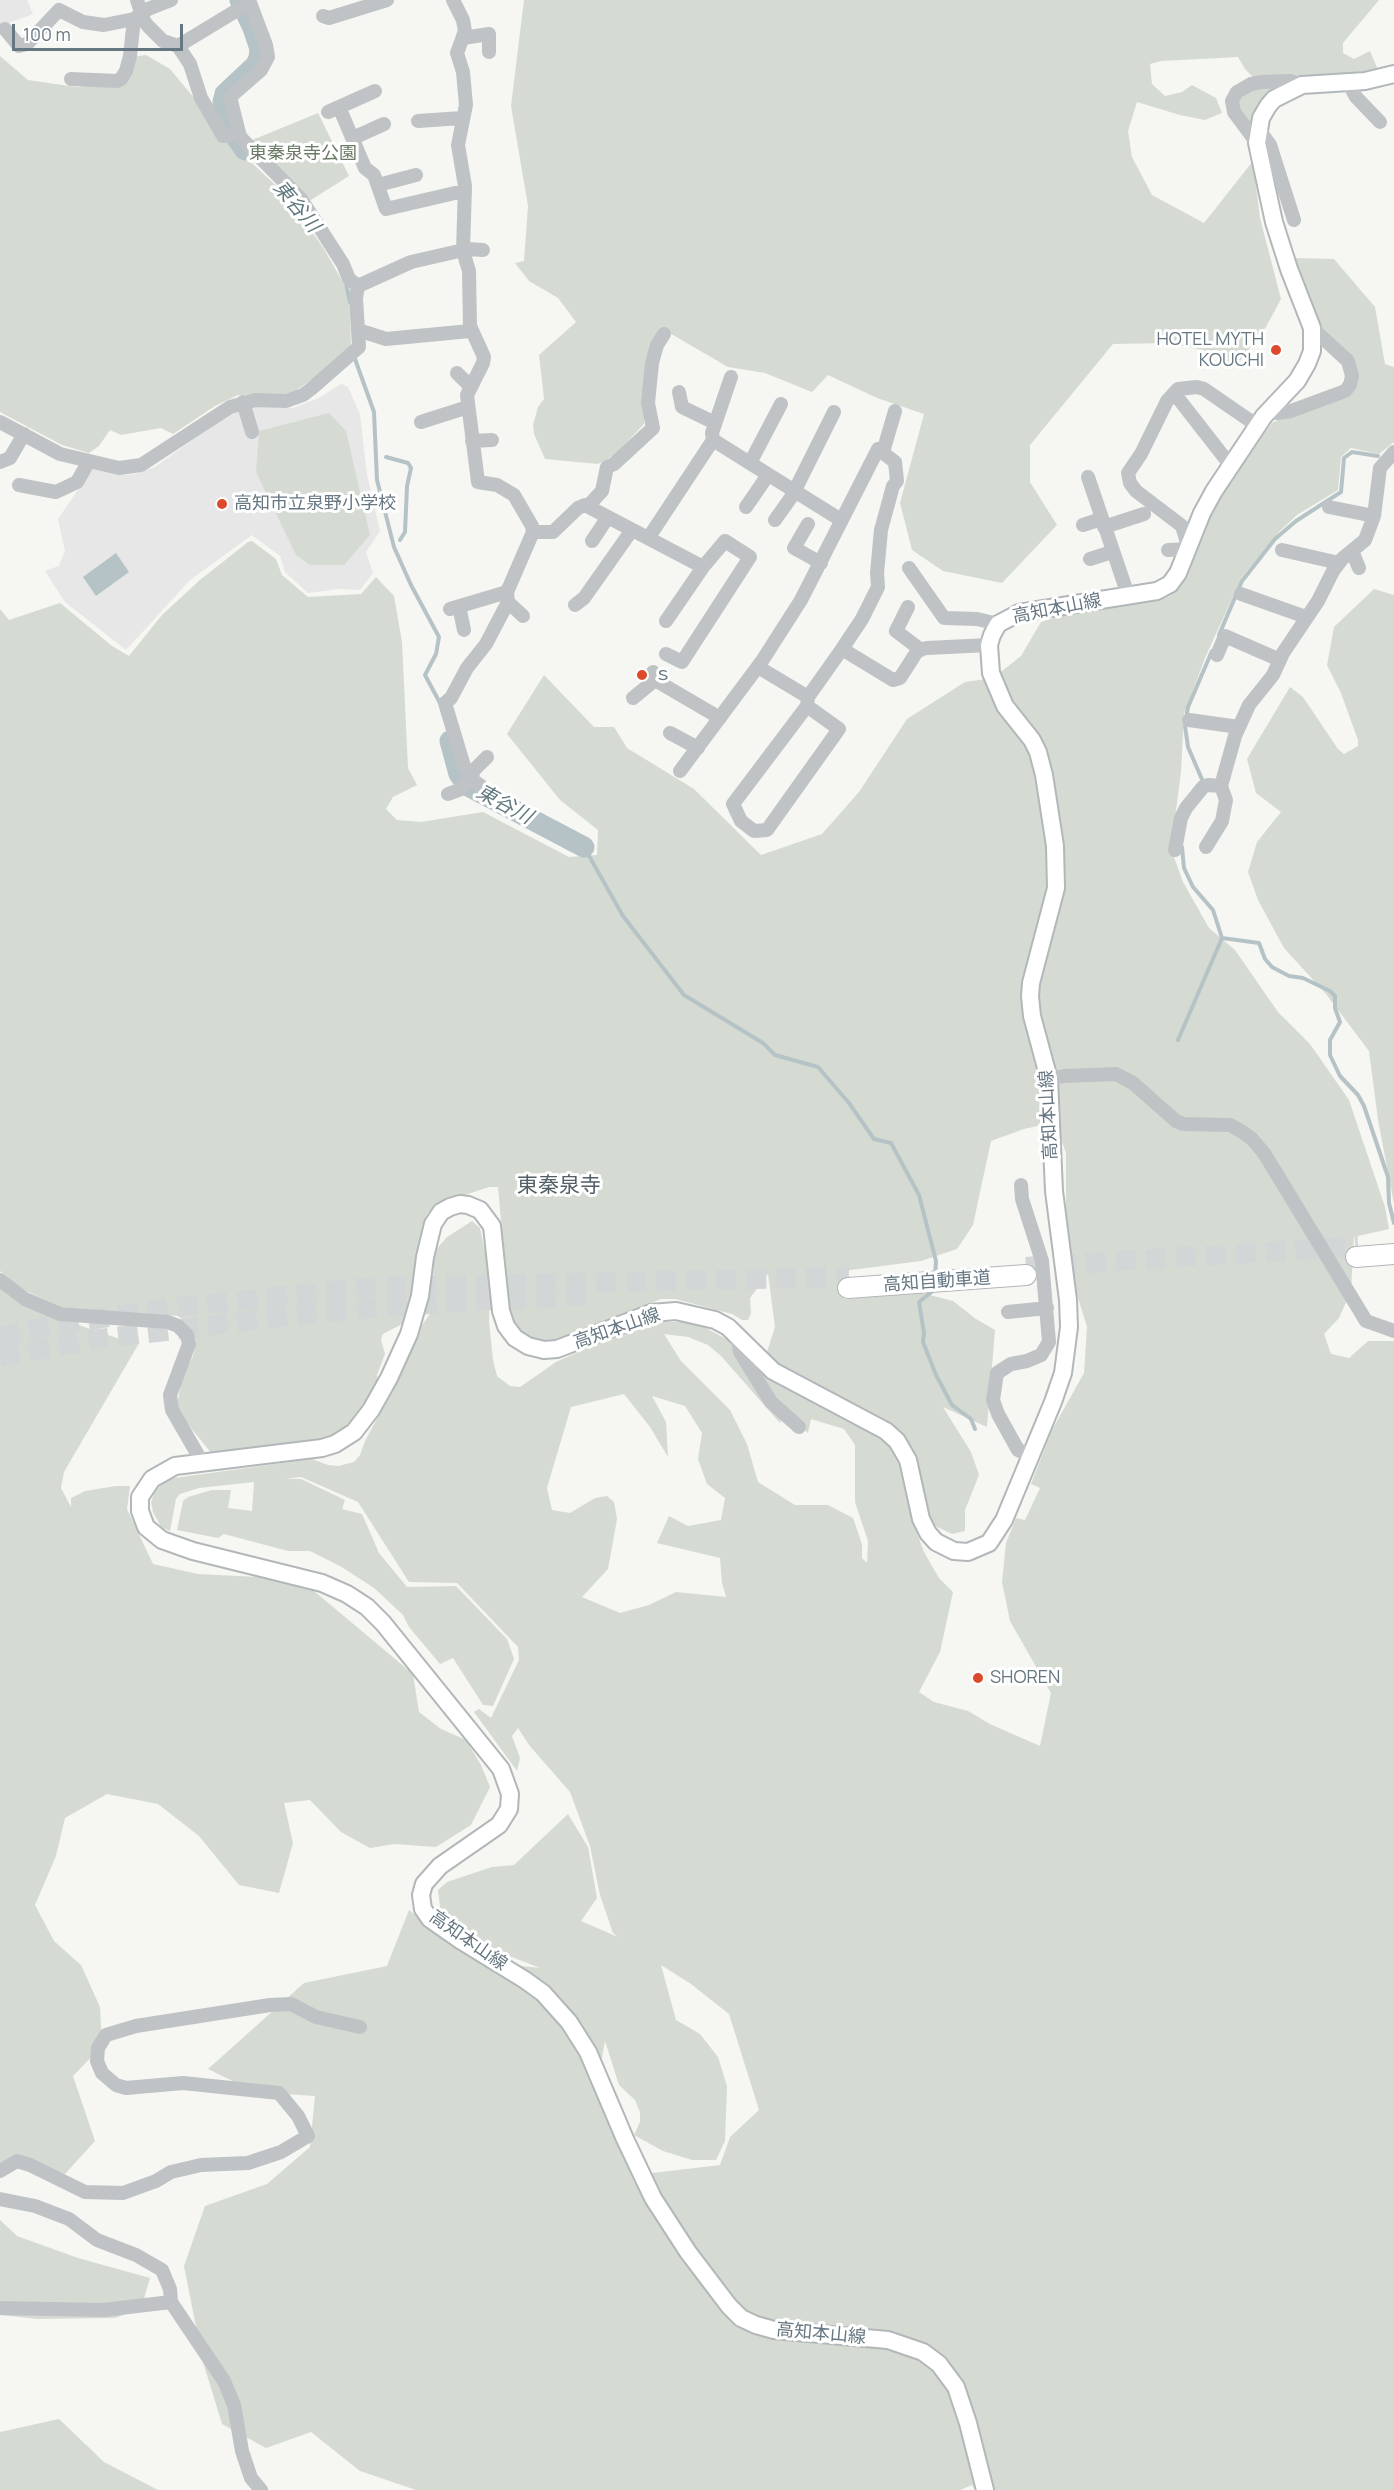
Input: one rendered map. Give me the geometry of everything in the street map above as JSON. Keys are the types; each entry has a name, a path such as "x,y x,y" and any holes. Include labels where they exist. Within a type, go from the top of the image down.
{"highway":[{"path":"1394,1243 1357,1252 1394,1254"},
{"name":"高知自動車道","path":"859,1282 1021,1271"}],"main road":[{"path":"1258,136 1268,106 1283,93 1302,85 1377,79 1394,74"},
{"name":"高知本山線","path":"985,2490 956,2387 939,2364 923,2352 888,2340 774,2330 749,2322 729,2306 694,2262 653,2198 588,2052 569,2022 543,1993 430,1919 423,1909 421,1895 429,1876 499,1825 508,1809 510,1794 501,1769 383,1623 367,1607 347,1594 322,1583 193,1551 162,1540 150,1531 140,1511 140,1497 152,1479 167,1470 202,1462 322,1448 335,1444 354,1432 371,1410 389,1378 409,1334 420,1296 425,1257 433,1224 441,1212 450,1206 460,1204 480,1210 492,1226 501,1311 506,1326 515,1338 528,1346 544,1350 557,1349 651,1313 666,1311 703,1316 728,1327 773,1371 886,1431 897,1441 908,1460 921,1519 936,1542 954,1551 968,1552 989,1543 995,1535 1030,1455 1063,1373 1070,1327 1054,1191 1049,1079 1032,1016 1030,990 1056,888 1055,846 1042,763 1032,740 1011,715 1000,696 991,673 989,645 998,624 1007,618 1032,610 1157,591 1170,584 1181,567 1207,502 1271,409 1297,381 1307,364 1312,351 1312,328 1274,222 1258,136"}],"street":[{"path":"71,79 117,81 121,79 130,56 137,17 137,0"},
{"path":"5,29 19,46 27,44 59,10 76,19 94,24 116,24 137,17 148,9 171,0"},
{"path":"326,19 387,0"},
{"path":"453,0 465,31 457,53 463,72 466,105 458,145 465,193 463,251 469,271 470,331 484,357 467,395 478,482 497,485 514,495 532,526 533,532 508,597 486,644 467,668 445,703 453,734 472,784"},
{"path":"178,45 244,4 266,45 268,57 261,70 230,97 233,134"},
{"path":"137,17 158,36 178,45 190,64 201,98 223,136 233,134 241,138 301,199 343,264 350,279 358,286"},
{"path":"463,38 489,34 489,52"},
{"path":"1294,220 1270,146 1234,112 1232,101 1237,92 1251,84 1290,81 1302,85"},
{"path":"1348,82 1356,97 1380,122"},
{"path":"375,91 333,109 353,138 365,168 374,175 386,209 454,193 465,193"},
{"path":"418,121 462,118"},
{"path":"353,138 384,124"},
{"path":"378,185 416,175"},
{"path":"358,286 411,262 468,249 483,250"},
{"path":"0,422 60,454 119,468 141,465 221,412 243,402 286,401 303,395 357,350 356,298 358,286"},
{"path":"1271,409 1277,413 1291,411 1345,391 1350,385 1352,376 1348,361 1312,328"},
{"path":"358,330 386,339 470,331"},
{"path":"533,532 553,532 578,508 588,506 602,491 607,467 614,464 653,428 648,403 652,363 655,351 664,334"},
{"path":"457,373 470,386"},
{"path":"649,537 713,440 712,433 731,377"},
{"path":"1168,550 1189,549 1182,526 1136,491 1130,483 1128,473 1174,393 1178,389 1191,387 1204,389 1249,420 1261,423"},
{"path":"679,392 682,407 715,423"},
{"path":"1174,393 1231,466"},
{"path":"243,402 252,432"},
{"path":"750,463 781,404"},
{"path":"421,422 468,407"},
{"path":"775,520 794,490 834,411"},
{"path":"883,452 894,411"},
{"path":"0,462 10,458 24,434"},
{"path":"472,441 492,440"},
{"path":"713,440 841,520"},
{"path":"680,771 758,667 801,600 876,452 878,450 883,452 895,462 897,481 892,488 881,530 878,587 862,619 807,702 733,804 741,821 754,831 767,830 839,729 807,702 758,667"},
{"path":"1175,850 1181,818 1211,786 1228,755 1249,705 1273,675 1339,563 1365,540 1374,516 1380,468 1392,456"},
{"path":"19,484 56,492 77,482 89,461"},
{"path":"746,507 768,475"},
{"path":"1088,477 1128,595"},
{"path":"588,506 703,567"},
{"path":"1329,507 1374,516"},
{"path":"1083,525 1144,514"},
{"path":"592,541 608,517"},
{"path":"808,524 794,548 820,563"},
{"path":"575,605 584,598 632,530"},
{"path":"666,621 703,567 725,541 750,557 682,662 666,654"},
{"path":"1282,550 1339,563"},
{"path":"1352,551 1359,568"},
{"path":"1090,559 1112,552"},
{"path":"909,568 932,611 944,618 977,619 998,624"},
{"path":"1241,594 1306,617"},
{"path":"464,630 454,608 508,597"},
{"path":"508,597 523,616"},
{"path":"908,607 896,631 921,650"},
{"path":"1217,654 1225,636 1280,660"},
{"path":"842,649 893,680 900,678 912,656 921,650 989,645"},
{"path":"633,698 654,676 720,718"},
{"path":"1189,720 1239,727"},
{"path":"670,733 698,748"},
{"path":"472,784 474,770 487,757"},
{"path":"448,794 472,784"},
{"path":"1206,847 1222,821 1226,800 1211,786"},
{"path":"1049,1079 1064,1076 1116,1074 1133,1083 1176,1121 1184,1124 1230,1125 1252,1139 1264,1153 1366,1322 1394,1332"},
{"path":"1021,1185 1023,1199 1042,1261 1049,1342 1041,1355 1011,1364 997,1373 993,1400 1018,1450 1030,1455"},
{"path":"0,1280 33,1303 60,1314 168,1322 178,1326 187,1335 189,1344 170,1395 172,1410 202,1462"},
{"path":"1008,1312 1047,1308"},
{"path":"737,1335 740,1352 771,1402 799,1427"},
{"path":"0,2170 17,2162 85,2192 123,2193 156,2181 171,2172 201,2165 248,2163 281,2152 308,2136 298,2116 279,2093 183,2083 126,2088 116,2085 102,2073 97,2061 98,2048 106,2035 136,2026 270,2005 291,2004 316,2017 360,2027"},
{"path":"0,2199 35,2206 69,2219 97,2240 145,2260 162,2270 170,2289 171,2302 224,2381 234,2405 242,2451 251,2478 261,2490"},
{"path":"0,2308 103,2310 171,2302"}],"shaded area":[{"path":"0,0 27,0 33,14 0,26"},
{"name":"高知市立泉野小学校","path":"341,384 348,387 360,414 367,475 380,531 366,552 373,573 360,590 338,589 308,593 285,572 280,556 252,535 190,580 126,650 65,602 45,571 59,566 65,551 58,519 93,468 124,475 135,474 155,467 226,416 237,411 255,406 293,408 319,398"},
{"path":"116,553 129,572 96,596 83,577"}],"green space":[{"path":"524,0 1379,0 1343,43 1343,53 1354,59 1370,51 1378,70 1256,80 1245,69 1238,57 1161,61 1150,64 1152,84 1165,96 1182,92 1192,85 1216,98 1222,113 1205,120 1137,102 1128,131 1132,157 1152,195 1204,223 1253,161 1260,218 1281,299 1266,327 1236,366 1203,350 1167,343 1113,344 1030,445 1030,482 1057,525 1002,583 943,571 912,550 900,503 924,414 877,398 828,375 812,392 765,373 728,367 661,328 647,367 644,424 616,454 598,464 545,459 534,434 533,425 538,407 544,399 539,355 576,322 558,298 529,281 515,263 524,261 528,206 511,106"},
{"path":"146,55 170,69 235,147 288,197 324,249 349,293 351,347 320,374 295,391 285,394 238,395 215,406 173,434 161,428 121,435 110,430 99,446 89,453 62,445 0,412 0,56 28,80 76,87 124,83 132,57"},
{"path":"1278,87 1262,101 1252,132 1246,125 1238,105 1240,101 1244,95 1254,89"},
{"name":"東秦泉寺公園","path":"318,113 349,176 306,203 250,141"},
{"path":"1294,258 1334,259 1375,307 1385,364 1394,367 1394,442 1379,454 1351,448 1341,457 1338,490 1297,515 1279,532 1242,577 1205,658 1184,714 1181,772 1171,849 1183,882 1209,928 1235,950 1278,1012 1310,1044 1349,1100 1385,1207 1389,1229 1354,1237 1351,1291 1339,1318 1324,1334 1331,1354 1349,1358 1368,1341 1394,1341 1394,2490 975,2490 972,2485 960,2490 416,2490 360,2471 311,2432 266,2448 222,2424 203,2362 184,2266 205,2206 267,2184 310,2147 315,2096 255,2092 208,2069 304,1983 387,1966 409,1910 460,1950 513,1965 540,1968 494,1950 454,1927 441,1915 438,1890 447,1882 492,1867 514,1865 568,1814 588,1847 597,1898 581,1921 618,1937 613,1933 600,1895 590,1846 570,1792 529,1745 518,1728 512,1736 520,1758 517,1771 474,1712 479,1709 491,1718 519,1660 518,1647 457,1583 409,1582 358,1502 301,1477 285,1479 301,1479 345,1500 342,1509 362,1514 379,1553 407,1587 456,1586 507,1639 514,1659 493,1706 483,1705 453,1658 440,1664 409,1627 403,1615 374,1588 340,1566 310,1551 288,1551 224,1534 218,1538 177,1530 183,1501 188,1497 212,1490 231,1490 228,1508 252,1511 254,1482 199,1488 180,1494 176,1499 170,1531 161,1527 153,1512 151,1502 155,1491 163,1483 174,1478 312,1459 338,1466 354,1462 360,1455 365,1441 399,1378 418,1331 432,1311 434,1252 447,1237 472,1221 480,1228 490,1276 489,1321 493,1360 497,1376 510,1386 520,1387 556,1362 607,1339 657,1322 685,1322 704,1327 728,1340 782,1417 780,1423 721,1356 708,1345 688,1337 664,1334 681,1361 730,1410 747,1444 758,1482 795,1505 828,1505 853,1518 862,1544 862,1558 867,1563 868,1541 855,1502 855,1445 844,1429 811,1419 808,1433 777,1403 746,1356 773,1380 880,1437 890,1445 901,1468 911,1517 924,1552 939,1578 953,1592 940,1652 919,1692 934,1702 968,1711 990,1724 1040,1746 1051,1693 1010,1621 1002,1582 1006,1543 1016,1518 1025,1520 1040,1488 1031,1484 1052,1430 1084,1373 1087,1327 1075,1288 1066,1237 1066,1153 1055,1122 1024,1129 991,1141 973,1225 957,1249 921,1261 843,1271 844,1299 922,1293 953,1301 995,1330 987,1427 943,1407 971,1452 979,1475 965,1510 965,1531 952,1534 931,1524 917,1460 910,1445 900,1433 780,1368 766,1355 775,1327 768,1274 750,1298 751,1313 748,1320 675,1299 661,1299 549,1344 537,1342 525,1336 515,1323 508,1301 498,1187 489,1187 438,1204 427,1214 422,1228 412,1300 404,1323 383,1334 381,1340 385,1354 377,1375 378,1384 351,1423 336,1435 318,1441 212,1454 182,1417 177,1405 182,1377 193,1356 196,1341 179,1316 60,1307 20,1288 0,1271 0,609 9,620 60,603 112,646 129,656 162,615 200,580 248,542 252,541 276,559 282,575 308,597 361,594 376,577 394,596 402,642 408,768 417,785 393,797 386,809 397,820 421,822 483,812 569,857 597,855 598,830 560,800 507,734 544,675 594,727 614,727 627,748 694,789 761,855 822,834 859,792 907,719 965,682 993,678 1021,656 1041,622 1075,611 1152,602 1170,596 1182,581 1197,552 1208,516 1272,423 1356,381 1322,332","holes":["624,1394 650,1427 668,1457 666,1422 652,1396 685,1406 702,1433 698,1459 707,1484 725,1498 721,1520 688,1526 669,1516 657,1543 720,1558 722,1583 726,1597 676,1592 649,1605 620,1613 582,1597 608,1569 617,1519 614,1502 607,1496 595,1498 570,1513 552,1510 547,1488 571,1407","661,1965 691,1984 729,2014 759,2110 730,2137 720,2165 636,2175 599,2074 605,2041 619,2085 635,2100 640,2112 640,2122 634,2135 663,2151 692,2160 716,2160 725,2141 727,2086 718,2057 700,2034 676,2020"]},
{"path":"329,413 346,431 370,535 344,565 310,565 296,555 256,472 259,431"},
{"path":"1374,589 1394,595 1394,1204 1378,1120 1369,1051 1326,994 1284,948 1258,900 1248,872 1257,842 1281,812 1256,793 1247,759 1290,687 1303,697 1338,749 1344,754 1358,746 1358,740 1341,693 1327,665 1334,627"},
{"path":"0,1288 31,1309 138,1345 64,1472 61,1488 71,1507 71,1498 85,1491 130,1486 127,1509 153,1564 198,1574 258,1577 314,1591 413,1674 419,1712 441,1729 466,1740 481,1765 490,1787 471,1825 436,1847 394,1844 370,1848 341,1832 310,1800 284,1803 293,1843 279,1893 239,1885 199,1836 158,1804 107,1794 65,1818 56,1856 35,1905 54,1941 81,1965 100,2007 102,2046 73,2076 95,2141 65,2174 20,2158 0,2166"},
{"path":"0,2220 17,2236 78,2258 150,2278 141,2309 115,2318 38,2319 0,2315"},
{"path":"59,2419 104,2462 158,2490 0,2490 0,2432"}],"waterway":[{"name":"東谷川","path":"240,0 260,49 259,58 256,65 225,94 223,102 229,127 245,150"},
{"name":"東谷川","path":"346,283 350,302"},
{"name":"東谷川","path":"355,359 374,412 377,480 394,547 439,637 436,654 425,675 440,703"},
{"path":"1219,635 1242,581 1275,539 1296,521 1341,492 1344,458 1352,452 1378,456"},
{"path":"386,457 408,463 411,468 407,486 405,532 400,540"},
{"path":"1204,784 1188,747 1185,726 1188,707 1212,651"},
{"name":"東谷川","path":"450,741 459,774 468,786 584,847"},
{"path":"584,847 623,916 684,995 763,1043 775,1055 818,1067 849,1103 874,1139 891,1143 919,1195 936,1261 935,1276"},
{"path":"1182,847 1184,868 1193,887 1213,910 1222,938 1259,943 1265,959 1272,967 1289,976 1303,978 1330,991 1335,996 1335,1008 1340,1022 1330,1040 1330,1055 1340,1076 1358,1095 1364,1106 1388,1177 1389,1203 1394,1223"},
{"path":"1178,1040 1222,938"},
{"path":"934,1290 919,1302 924,1333 923,1342 936,1375 952,1405 971,1419 975,1429"}],"tunnel":[{"path":"1026,1267 1358,1246"},
{"path":"0,1337 49,1326 169,1308 372,1287 849,1277"},
{"path":"0,1357 91,1340 323,1312 470,1301 588,1296"}],"place":[{"name":"HOTEL MYTH KOUCHI","path":"1276,350"},
{"name":"高知市立泉野小学校","path":"222,504"},
{"name":"ｓ","path":"642,675"},
{"name":"SHOREN","path":"978,1678"}],"district":[{"name":"東秦泉寺","path":"559,1186"}]}
